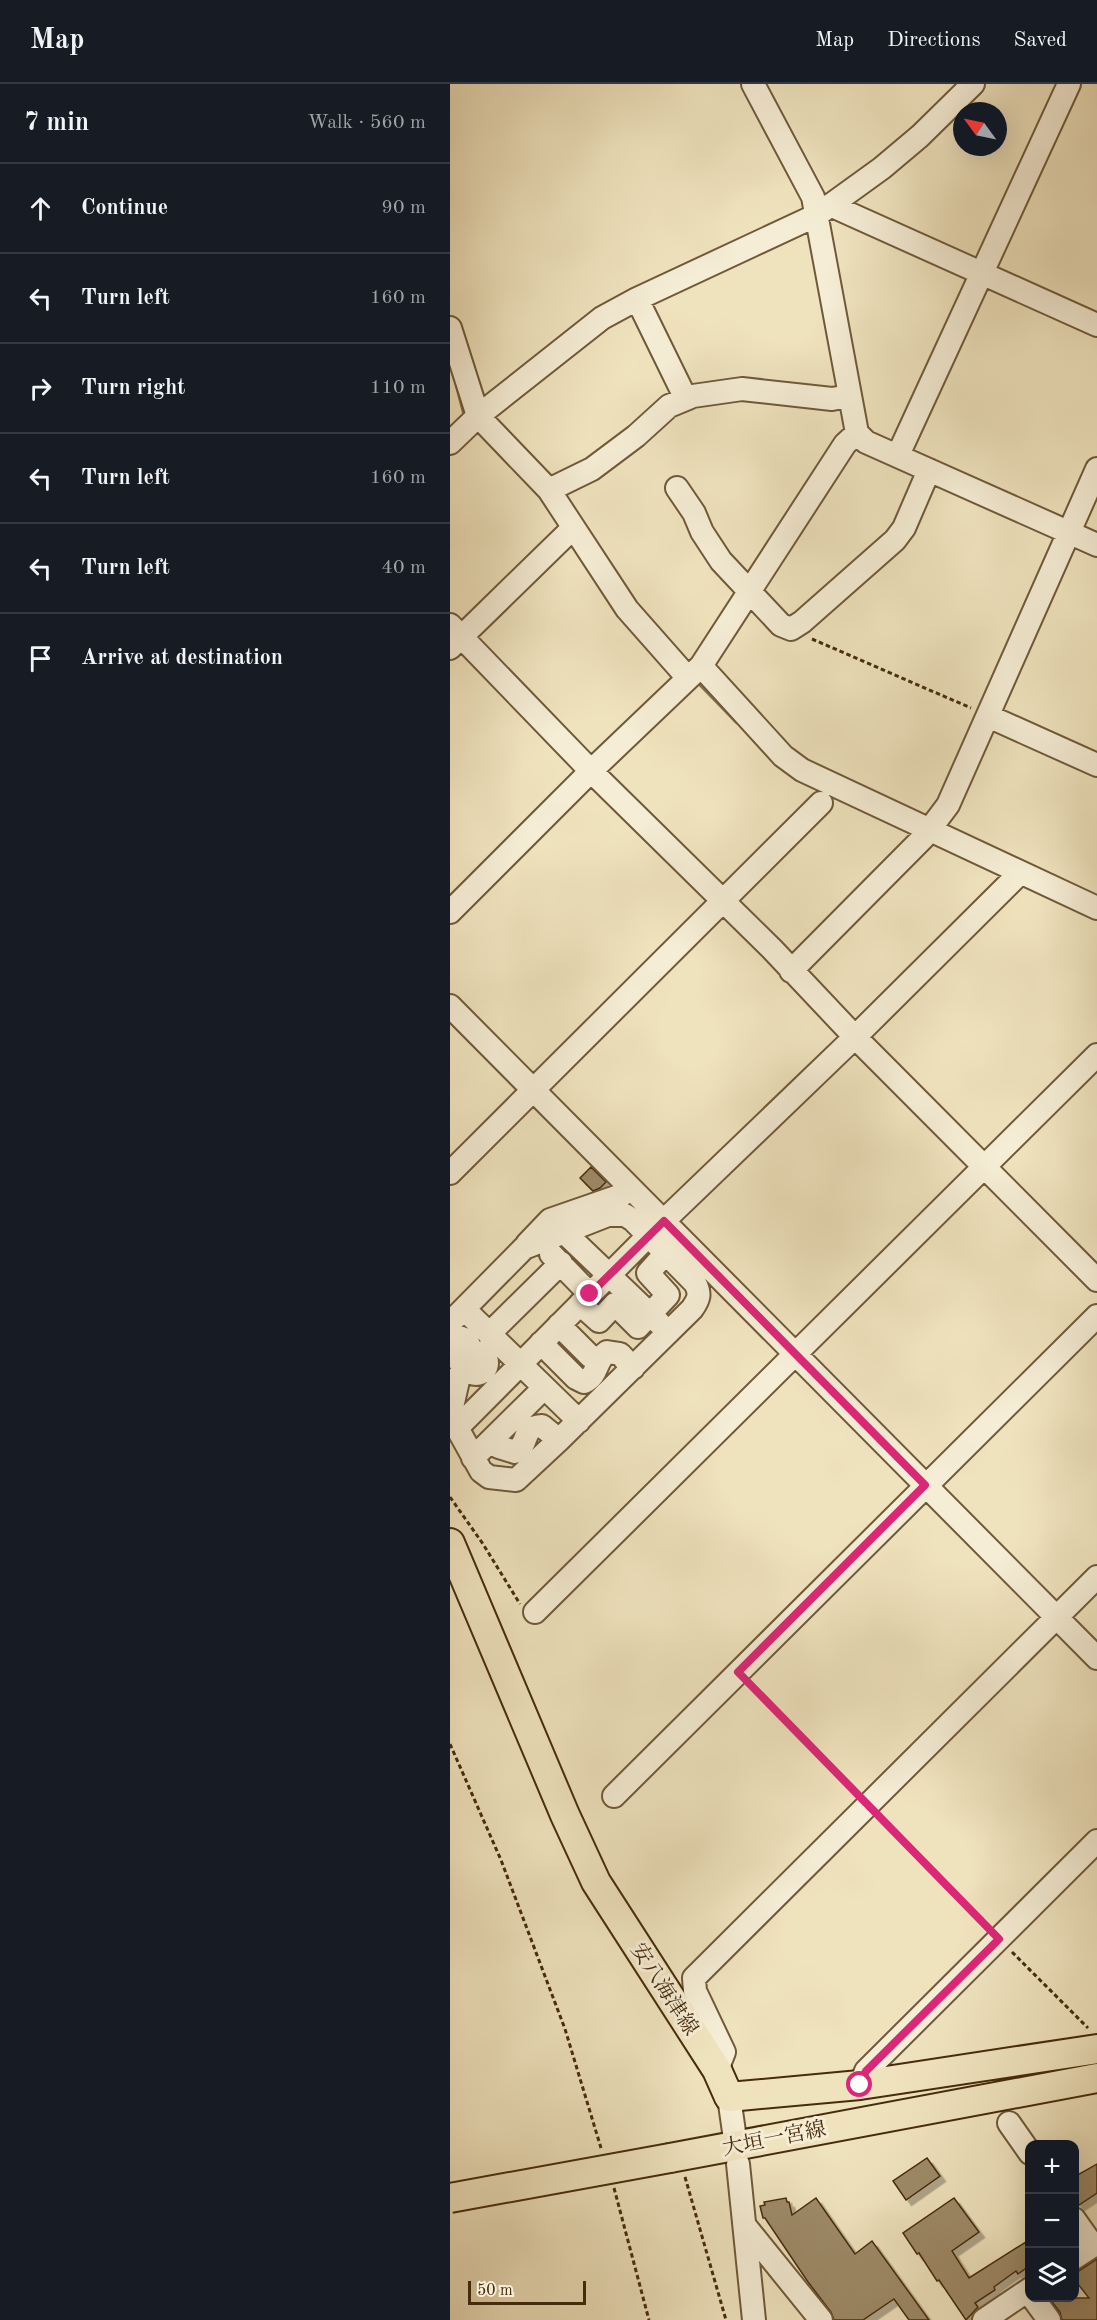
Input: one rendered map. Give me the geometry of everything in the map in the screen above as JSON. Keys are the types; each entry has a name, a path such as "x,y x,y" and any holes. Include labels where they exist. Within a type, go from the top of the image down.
{"main road":[{"name":"安八海津線","path":"450,1543 565,1815 596,1882 717,2070 729,2097"},
{"path":"729,2097 860,2085 1093,2039"},
{"name":"大垣一宮線","path":"450,2198 677,2164 1097,2078"}],"street":[{"path":"753,84 813,197 824,210 982,274 1097,325"},
{"path":"450,443 478,416 602,318 824,210 890,162 973,84"},
{"path":"898,455 1069,84"},
{"path":"824,210 849,396 857,433 866,442 1097,545"},
{"path":"637,299 686,399"},
{"path":"450,328 478,416 549,490 627,609 783,756 802,770 1097,908"},
{"path":"549,490 592,469 636,436 669,406 693,396 742,389 832,399 849,396"},
{"path":"450,912 694,672 749,593 839,454 857,433"},
{"path":"791,971 930,831 948,805 1097,469"},
{"path":"677,488 721,561 781,625 791,629 802,622 895,540 904,528 929,470"},
{"path":"573,528 454,637 723,901 1097,1280"},
{"path":"988,716 1097,765"},
{"path":"450,1173 821,803"},
{"path":"520,1364 608,1275 855,1037 1020,873"},
{"path":"450,1006 533,1090 656,1228 796,1354 1097,1658"},
{"path":"535,1612 1097,1055"},
{"path":"532,1245 609,1215 625,1215 656,1228 666,1253 695,1283 699,1290 699,1299 669,1333 516,1480 489,1477 481,1471 452,1420 469,1349 532,1245 550,1220 622,1195"},
{"path":"564,1232 669,1333"},
{"path":"532,1245 561,1263 575,1309 579,1353"},
{"path":"575,1309 599,1321 615,1304 638,1327 668,1295 648,1273 666,1253"},
{"path":"452,1420 469,1349 561,1263"},
{"path":"575,1309 598,1340 618,1322 649,1352"},
{"path":"614,1796 1097,1316"},
{"path":"541,1343 576,1378 584,1382 591,1378 602,1355 607,1352 620,1354 633,1368"},
{"path":"469,1349 520,1364 579,1421"},
{"path":"469,1349 520,1364"},
{"path":"473,1458 544,1388"},
{"path":"492,1440 499,1447 515,1452 524,1446 529,1430 534,1426 542,1426 559,1440"},
{"path":"717,2070 724,2052 695,1991 694,1978 1097,1577"},
{"path":"860,2085 866,2071 1097,1840"},
{"path":"729,2097 734,2132"},
{"path":"1009,2123 1025,2147"},
{"path":"738,2164 754,2320"},
{"path":"745,2226 820,2320"},
{"path":"1079,2229 1088,2249"},
{"path":"984,2320 1025,2295"},
{"path":"1036,2302 1048,2320"}],"path":[{"path":"791,629 988,716"},
{"path":"450,1497 483,1544 523,1609 535,1612"},
{"path":"738,1672 999,1939 1093,2039"},
{"path":"450,1744 501,1860 565,2029 603,2153"},
{"path":"677,2164 726,2320"},
{"path":"614,2187 649,2320"}],"building":[{"path":"591,1167 606,1182 593,1191 580,1178"},
{"path":"927,2158 940,2176 906,2200 893,2181"},
{"path":"1097,2164 1097,2193 1079,2205 1079,2194 1079,2174"},
{"path":"786,2198 792,2215 816,2198 855,2254 872,2241 929,2320 909,2320 894,2299 863,2320 834,2320 831,2312 763,2218 760,2206 765,2205 764,2202"},
{"path":"954,2198 979,2232 952,2251 969,2278 1025,2243 1025,2269 1018,2274 1016,2271 994,2287 995,2290 975,2303 978,2307 966,2320 903,2233"},
{"path":"1097,2259 1097,2320 1062,2320 1060,2312 1052,2302 1079,2302 1079,2298 1089,2298 1079,2285 1079,2271"}],"waterway":[{"path":"457,385 465,416"},
{"path":"701,685 737,722"}],"route":[{"path":"590,1294 664,1221 925,1485 738,1672 999,1939 866,2071 860,2085"}]}
